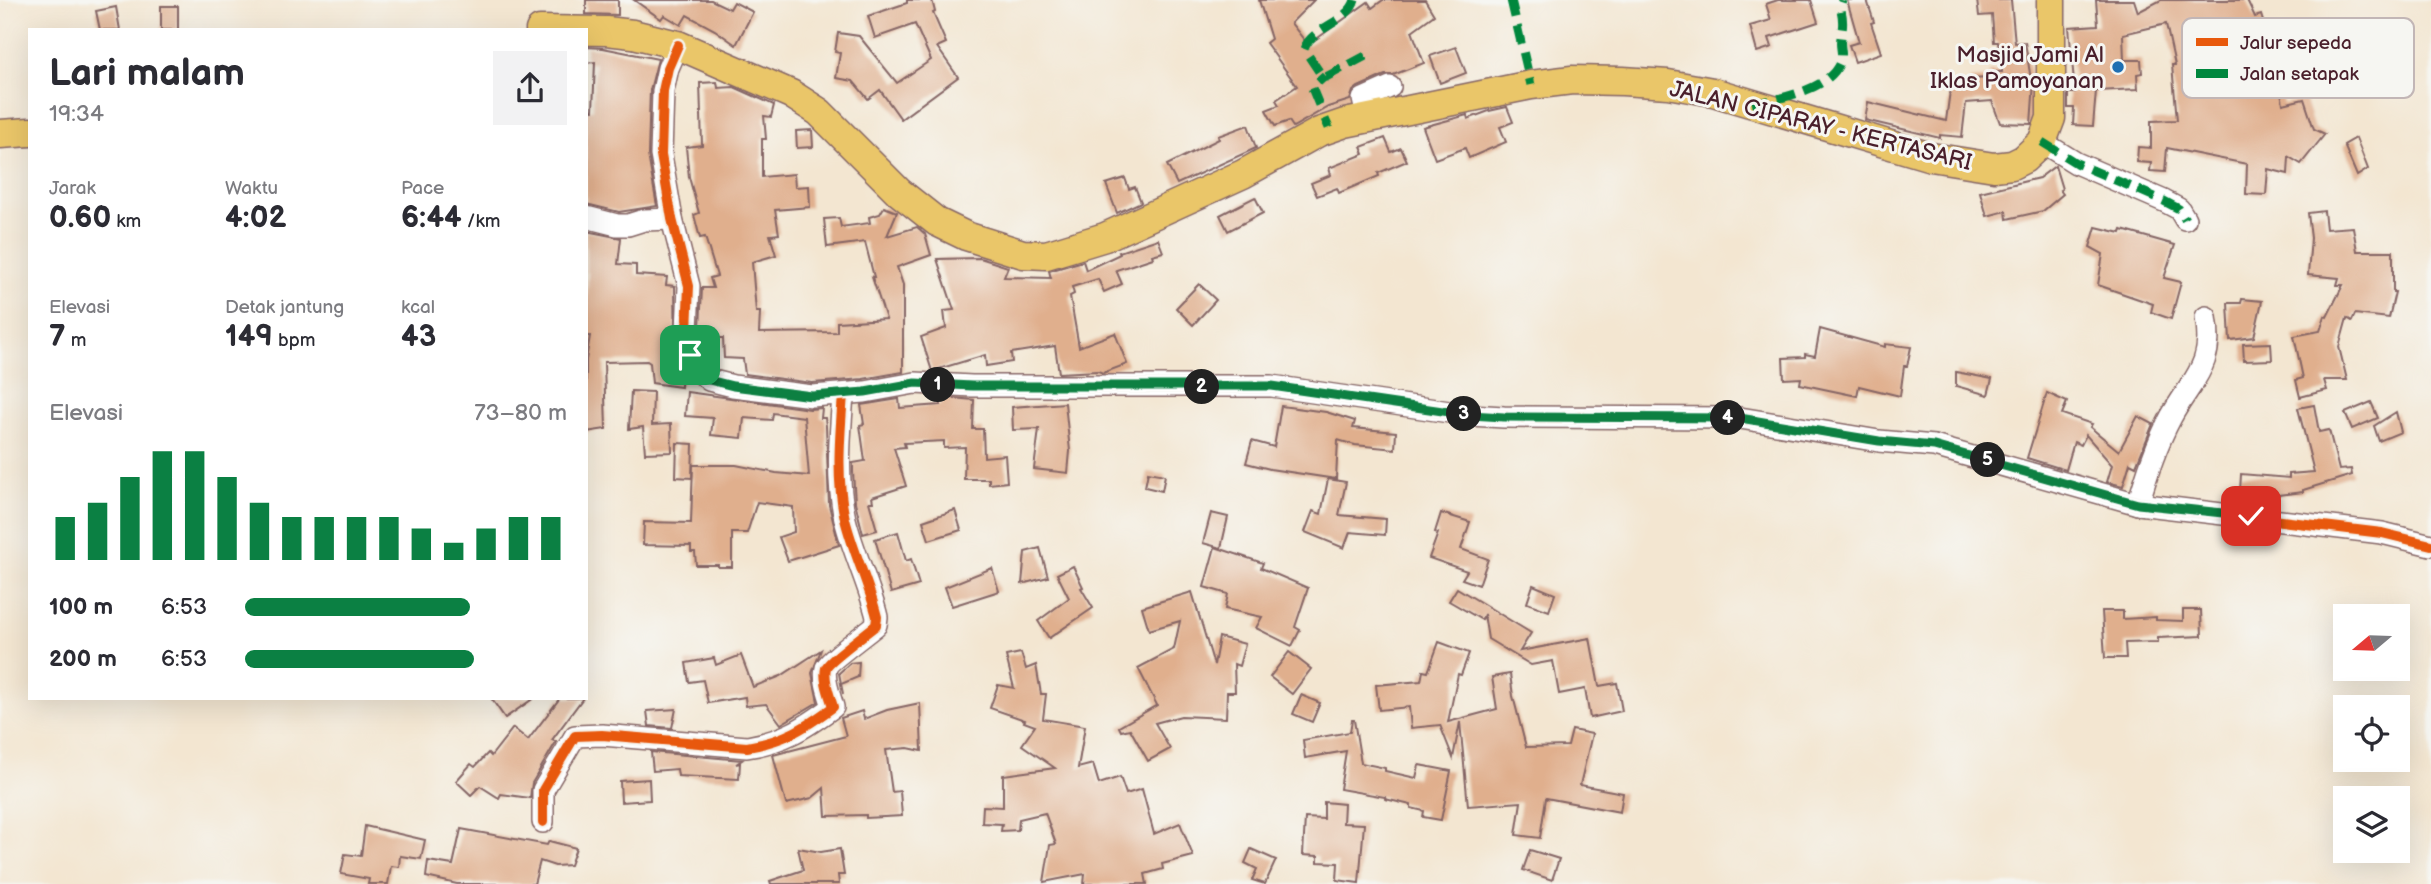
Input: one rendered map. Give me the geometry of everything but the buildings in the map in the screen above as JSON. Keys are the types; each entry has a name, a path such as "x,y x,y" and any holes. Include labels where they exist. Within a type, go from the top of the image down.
{"main road":[{"path":"2042,142 2051,117 2051,0"},
{"name":"JALAN CIPARAY - KERTASARI","path":"588,29 633,34 678,45 791,94 819,113 899,192 937,222 966,236 1023,254 1046,255 1105,237 1243,174 1319,132 1367,117 1531,85 1599,79 1668,84 1713,92 1931,157 1994,167 2011,165 2024,159 2042,142"},
{"path":"0,134 28,132"}],"street":[{"path":"678,45 668,68 663,91 661,155 672,219 689,286 687,331 690,355 697,369 709,380 784,394 812,396 843,395 915,383 972,386 1272,386 1470,415 1740,418 1879,441 1934,446 2138,504 2382,533 2431,545"},
{"path":"1367,117 1363,99 1390,87"},
{"path":"2042,142 2076,163 2179,209 2185,219"},
{"path":"588,218 617,225 672,219"},
{"path":"2138,504 2152,455 2172,415 2200,373 2209,349 2206,317"},
{"path":"543,822 543,790 575,736 603,735 747,747 790,736 833,707 827,688 826,668 831,660 876,625 877,617 846,523 843,505 839,457 843,395"}],"marked path":[{"path":"1355,0 1346,14 1314,35 1304,49 1320,73 1326,77 1371,53"},
{"path":"1511,0 1531,85"},
{"path":"1752,104 1816,86 1836,70 1841,59 1842,0"},
{"path":"1319,105 1312,88 1325,76"},
{"path":"1325,119 1329,128"},
{"path":"2042,142 2076,163 2179,209 2185,219"}],"cycle path":[{"path":"678,45 668,68 663,91 661,155 672,219 689,286 687,331 690,355 697,369 709,380 733,386 812,396 865,392 915,383 972,386 1272,386 1470,415 1740,418 1879,441 1934,446 2138,504 2382,533 2431,545"},
{"path":"543,822 543,790 575,736 602,735 747,747 793,733 833,707 826,683 826,668 876,625 877,617 848,531 842,504 840,457 843,395"}],"place":[{"name":"Masjid Jami Al Iklas Pamoyanan","path":"2118,67"}],"route":[{"path":"690,355 697,369 709,380 784,394 812,396 843,395 915,383 972,386 1272,386 1470,415 1740,418 1879,441 1934,446 2138,504 2251,516"}]}
